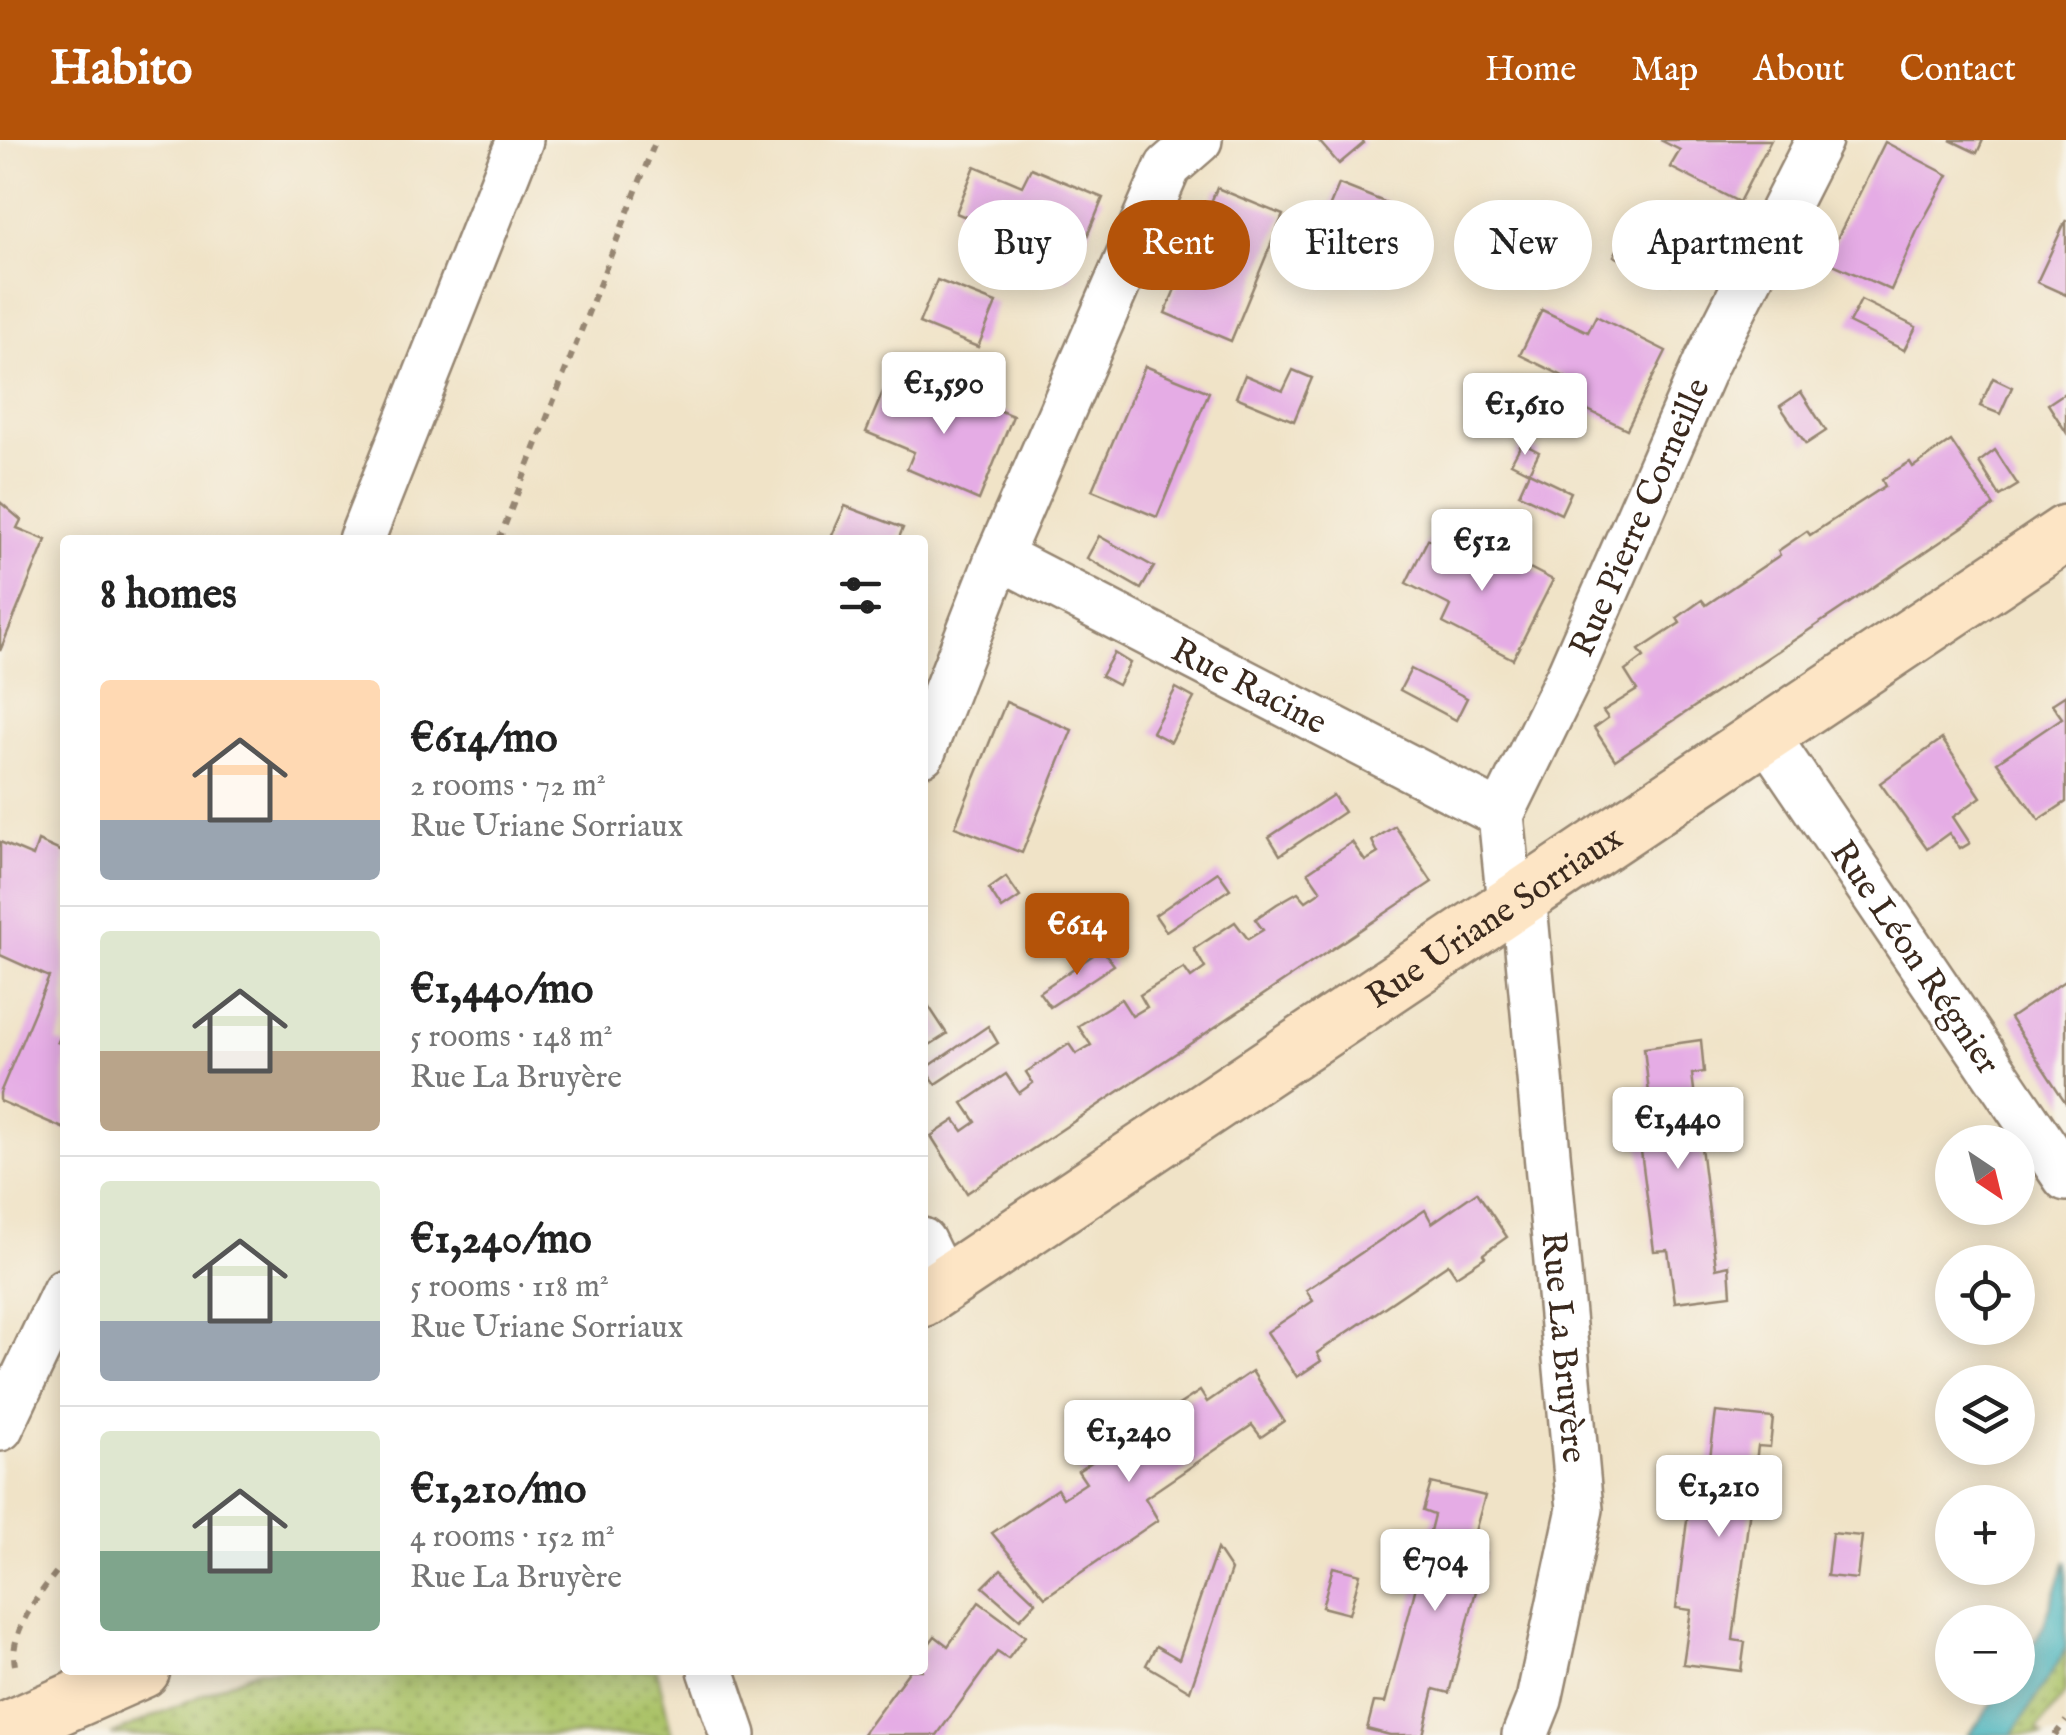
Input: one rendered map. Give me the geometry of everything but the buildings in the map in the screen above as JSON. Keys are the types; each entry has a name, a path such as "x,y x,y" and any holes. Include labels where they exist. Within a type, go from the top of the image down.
{"street":[{"path":"363,535 520,140"},
{"name":"Rue Pierre Corneille","path":"1501,815 1570,674 1706,363 1818,140"},
{"path":"928,738 999,556 1177,149"},
{"name":"Rue Uriane Sorriaux","path":"930,1275 1517,899 2066,533"},
{"name":"Rue Racine","path":"999,556 1501,815"},
{"name":"Rue Léon Régnier","path":"1766,735 2066,1178"},
{"path":"1501,815 1517,899"},
{"name":"Rue La Bruyère","path":"1517,899 1580,1509 1539,1700 1525,1735"},
{"path":"0,1428 60,1302"},
{"path":"17,1726 131,1675"},
{"path":"713,1675 733,1735"}],"path":[{"path":"501,535 656,140"},
{"path":"17,1726 12,1652 24,1622 60,1568"},
{"path":"2055,1735 2066,1721"}],"green space":[{"path":"2066,1647 2066,1692 2037,1730 2043,1735 2012,1735 2030,1705 2035,1705 2035,1698"},
{"path":"247,1675 658,1675 672,1735 111,1735"}],"water":[{"path":"2066,1561 2066,1647 2035,1699 2035,1640"},
{"path":"1992,1705 2031,1705 2012,1735 1968,1735"}]}
